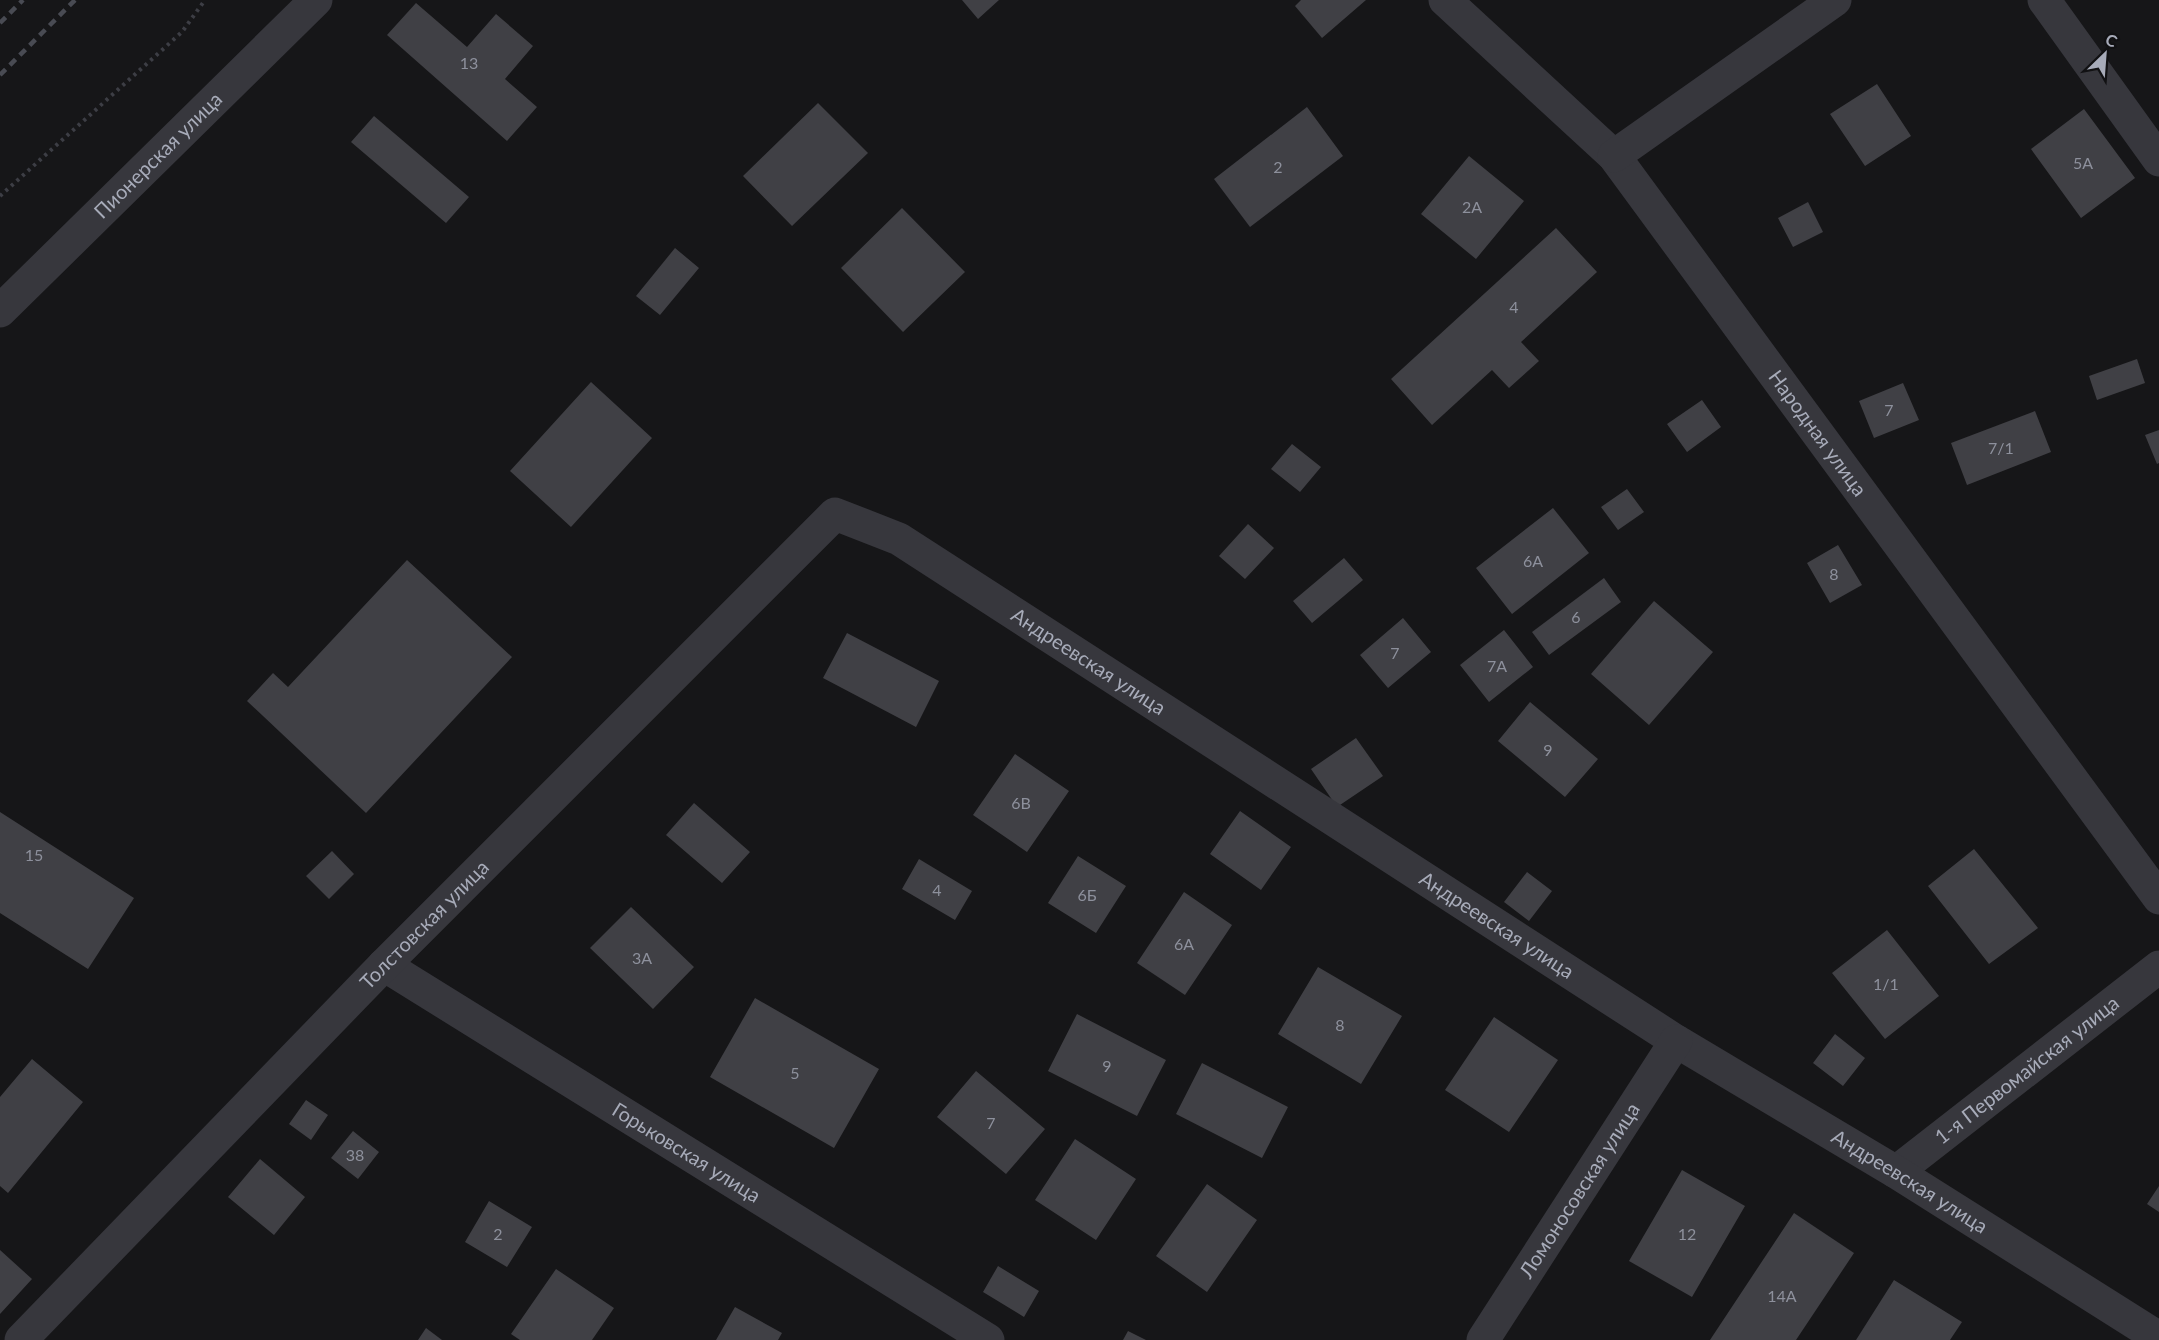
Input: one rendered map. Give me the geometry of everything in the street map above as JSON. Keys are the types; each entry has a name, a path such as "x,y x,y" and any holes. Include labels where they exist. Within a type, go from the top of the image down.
{"street":[{"name":"Пионерская улица","path":"0,311 316,0"},
{"name":"Народная улица","path":"1445,0 1614,156 2159,898"},
{"path":"1614,156 1835,0"},
{"path":"2044,0 2159,160"},
{"name":"Толстовская улица","path":"21,1340 384,965 835,514"},
{"name":"Андреевская улица","path":"835,514 899,539 1677,1041 1896,1172 2159,1338"},
{"name":"Горьковская улица","path":"384,965 988,1340"},
{"name":"1-я Первомайская улица","path":"1896,1172 2159,967"},
{"name":"Ломоносовская улица","path":"1483,1340 1677,1041"}],"path":[{"path":"0,196 182,32 205,0"}],"building":[{"path":"962,0 999,0 978,19"},
{"path":"1301,0 1366,0 1322,38 1295,6"},
{"path":"416,3 467,47 496,14 533,46 505,79 537,107 507,141 387,35"},
{"path":"1877,84 1911,136 1865,166 1830,114"},
{"path":"818,103 868,153 792,226 743,176"},
{"path":"1307,107 1343,156 1250,227 1214,179"},
{"path":"2084,109 2135,178 2081,218 2031,149"},
{"path":"374,116 469,197 446,223 351,142"},
{"path":"1469,156 1524,201 1476,259 1421,214"},
{"path":"1808,202 1823,232 1793,247 1778,218"},
{"path":"902,208 965,272 903,332 841,268"},
{"path":"1556,228 1597,272 1521,342 1539,361 1509,388 1492,370 1432,425 1391,379"},
{"path":"675,248 699,268 660,315 636,296"},
{"path":"2137,359 2145,383 2097,400 2089,376"},
{"path":"591,382 652,438 571,527 510,471"},
{"path":"1903,383 1919,420 1874,438 1859,401"},
{"path":"1702,400 1721,427 1687,452 1667,424"},
{"path":"2035,411 2051,452 1967,485 1951,443"},
{"path":"2159,430 2159,463 2157,464 2145,435"},
{"path":"1292,444 1321,467 1300,492 1271,469"},
{"path":"1627,489 1644,512 1618,530 1601,507"},
{"path":"1553,508 1589,553 1512,614 1476,568"},
{"path":"1248,524 1274,548 1245,579 1219,556"},
{"path":"1838,545 1862,585 1830,603 1807,563"},
{"path":"1344,558 1363,580 1312,623 1293,601"},
{"path":"407,560 512,657 366,813 247,701 273,673 288,687"},
{"path":"1604,578 1621,602 1549,655 1532,632"},
{"path":"1654,601 1713,652 1649,725 1591,674"},
{"path":"1403,618 1431,652 1388,688 1360,655"},
{"path":"1504,630 1533,667 1489,702 1460,665"},
{"path":"847,633 939,681 916,727 823,678"},
{"path":"1530,702 1598,759 1565,797 1498,741"},
{"path":"1356,738 1383,776 1337,807 1311,769"},
{"path":"1015,754 1069,791 1027,852 973,815"},
{"path":"694,803 750,852 722,883 666,835"},
{"path":"1240,811 1291,847 1261,890 1210,854"},
{"path":"0,812 134,898 88,969 0,913"},
{"path":"1974,849 2038,928 1989,964 1928,886"},
{"path":"332,851 354,874 329,899 306,876"},
{"path":"1078,856 1126,886 1096,933 1048,903"},
{"path":"919,859 972,891 955,920 902,889"},
{"path":"1527,872 1552,891 1529,921 1504,902"},
{"path":"1184,892 1232,925 1185,995 1137,963"},
{"path":"631,907 694,967 653,1009 590,948"},
{"path":"1887,930 1939,996 1885,1039 1832,973"},
{"path":"1318,967 1402,1016 1361,1084 1278,1034"},
{"path":"755,998 879,1069 834,1148 710,1077"},
{"path":"1077,1014 1166,1060 1137,1116 1048,1071"},
{"path":"1494,1017 1558,1060 1509,1132 1445,1090"},
{"path":"1835,1034 1865,1058 1843,1086 1813,1063"},
{"path":"32,1059 83,1102 8,1193 0,1186 0,1097"},
{"path":"1202,1063 1288,1107 1262,1158 1176,1114"},
{"path":"976,1071 1045,1129 1006,1174 937,1117"},
{"path":"306,1100 328,1115 311,1140 289,1124"},
{"path":"353,1131 379,1152 358,1179 331,1158"},
{"path":"1075,1139 1136,1179 1096,1240 1035,1200"},
{"path":"260,1159 305,1197 274,1235 228,1197"},
{"path":"1682,1170 1745,1206 1692,1297 1629,1261"},
{"path":"1207,1184 1257,1220 1207,1292 1156,1256"},
{"path":"2159,1186 2159,1212 2147,1204"},
{"path":"489,1201 532,1227 507,1267 465,1242"},
{"path":"1794,1213 1854,1253 1796,1340 1710,1340"},
{"path":"0,1250 32,1279 0,1314"},
{"path":"998,1266 1039,1291 1024,1317 983,1292"},
{"path":"556,1269 614,1308 592,1340 520,1340 511,1334"},
{"path":"1894,1280 1962,1322 1950,1340 1856,1340"},
{"path":"735,1307 782,1333 778,1340 716,1340"},
{"path":"426,1328 442,1340 418,1340"},
{"path":"1128,1331 1146,1340 1123,1340"}],"railway":[{"path":"0,23 23,0"},
{"path":"0,75 75,0"}]}
